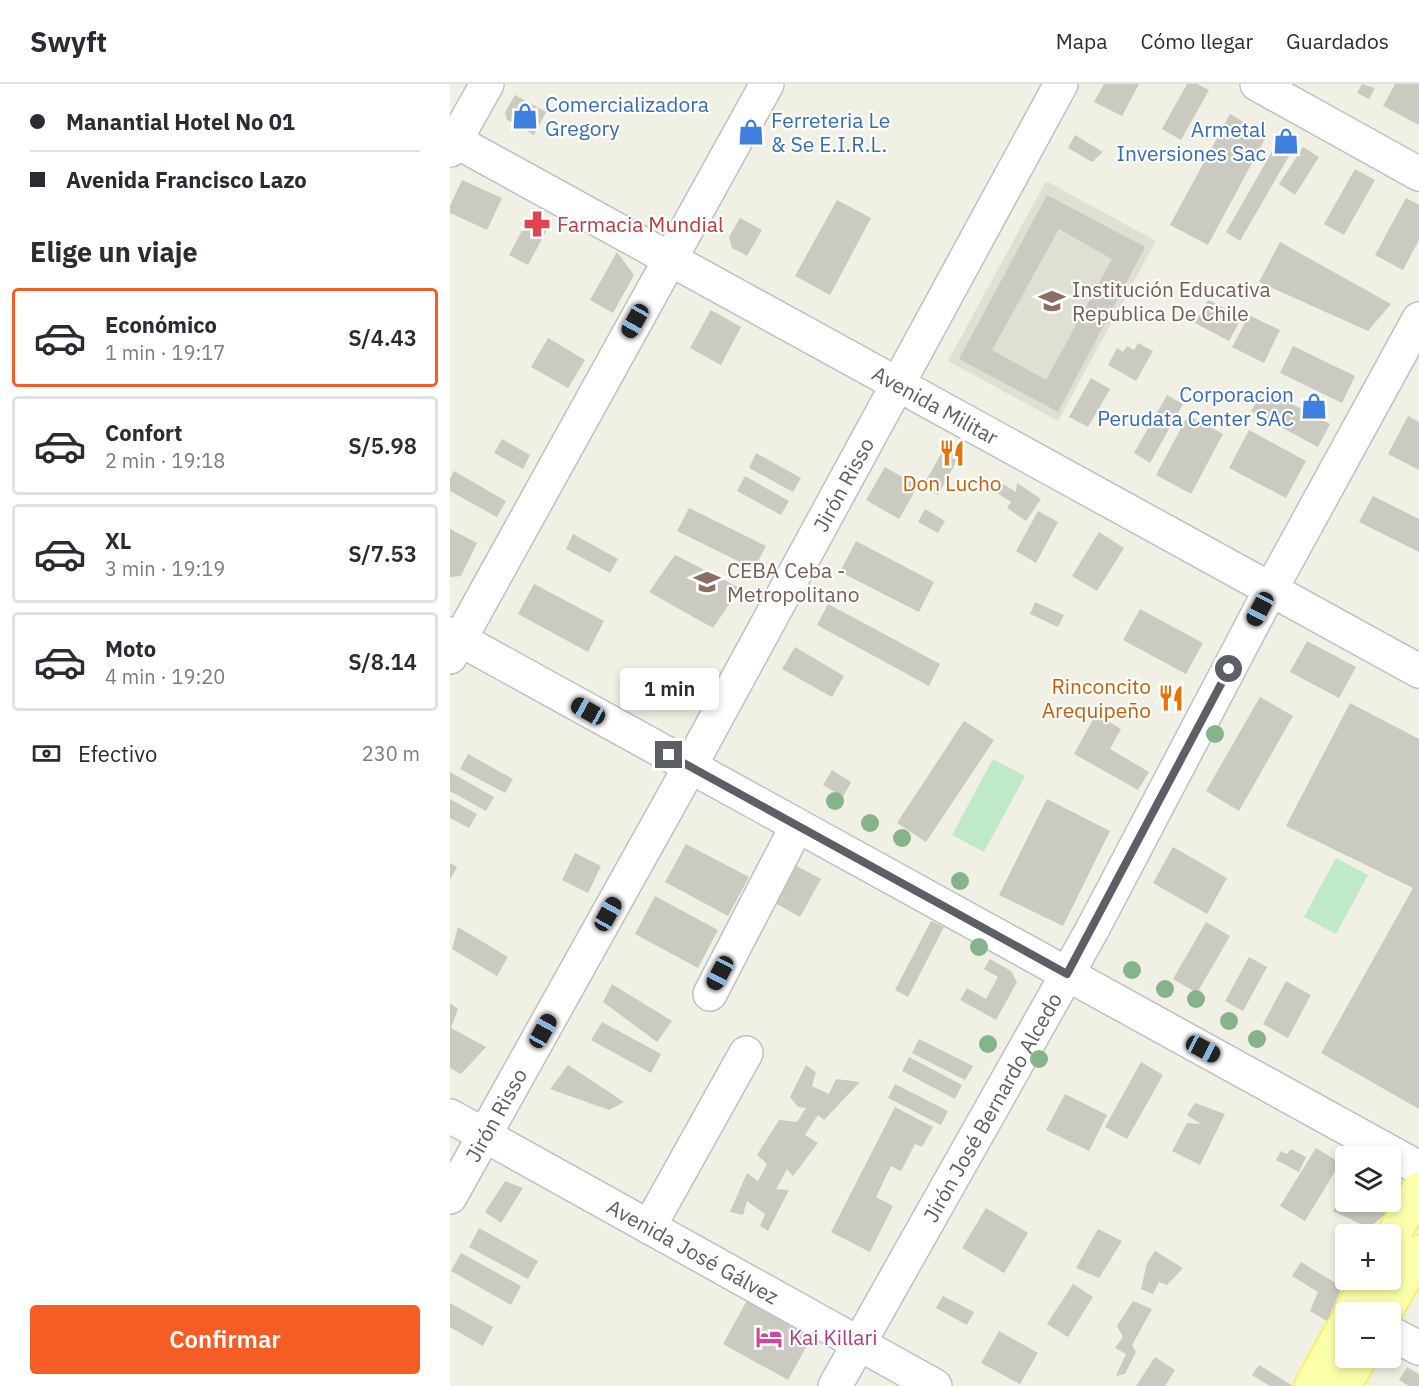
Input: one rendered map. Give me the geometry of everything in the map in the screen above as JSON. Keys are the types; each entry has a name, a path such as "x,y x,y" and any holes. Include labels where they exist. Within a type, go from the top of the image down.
{"main road":[{"path":"1399,1224 1419,1189"},
{"path":"1391,1302 1419,1252"},
{"path":"1311,1386 1335,1343"},
{"path":"1344,1386 1354,1368"}],"street":[{"path":"452,143 487,84"},
{"path":"766,84 453,644 689,766 1419,1168"},
{"name":"Jirón Risso","path":"450,1197 899,385 1061,84"},
{"path":"1257,84 1419,174"},
{"name":"Avenida Militar","path":"452,143 669,259 1419,671"},
{"name":"Jirón José Bernardo Alcedo","path":"835,1386 857,1343 1067,974 1271,589 1419,319"},
{"path":"710,994 797,826"},
{"path":"649,1227 746,1053"},
{"name":"Avenida José Gálvez","path":"450,1116 935,1386"},
{"path":"1401,1339 1419,1348"}],"shaded area":[{"name":"Institución Educativa Republica De Chile","path":"1046,181 1156,241 1058,421 948,361"}],"green space":[{"path":"993,759 1025,776 984,852 952,835"},
{"path":"1336,858 1368,875 1336,934 1304,917"}],"building":[{"path":"1104,84 1139,84 1122,116 1094,102"},
{"path":"1187,84 1197,84 1209,90 1181,140 1162,129"},
{"path":"1362,84 1375,88 1369,99 1357,93"},
{"path":"1395,84 1419,84 1419,125 1383,106"},
{"name":"Comercializadora Gregory","path":"515,95 546,112 534,135 507,120 505,112"},
{"path":"1230,114 1267,135 1208,245 1170,225"},
{"path":"1282,134 1297,142 1240,241 1226,232"},
{"path":"1075,135 1103,152 1092,162 1068,148"},
{"path":"1303,147 1319,157 1295,195 1279,184"},
{"path":"1355,169 1375,180 1344,235 1324,224"},
{"path":"462,180 502,198 487,230 450,213 450,206"},
{"path":"1047,195 1145,247 1058,412 959,359","holes":["1059,229 1112,259 1046,380 992,350"]},
{"path":"1406,198 1419,205 1419,240 1403,270 1375,255"},
{"path":"837,200 871,218 830,295 795,276"},
{"path":"531,214 550,224 528,265 509,255"},
{"path":"740,218 762,230 747,256 732,248 729,237"},
{"path":"1280,242 1391,304 1368,331 1259,282"},
{"path":"617,252 634,275 613,313 590,300"},
{"path":"1208,300 1242,317 1229,341 1195,323"},
{"path":"711,310 741,327 721,365 690,348"},
{"path":"1249,315 1280,330 1264,363 1232,347"},
{"path":"548,338 585,360 568,388 531,367"},
{"path":"1138,343 1153,351 1136,381 1108,365 1117,348 1123,352 1127,346 1134,350"},
{"path":"1293,346 1355,376 1342,403 1280,373"},
{"path":"1091,378 1110,389 1088,427 1069,417"},
{"path":"1264,389 1330,424 1318,447 1251,411"},
{"path":"1167,395 1183,404 1150,463 1134,453"},
{"path":"1188,415 1223,434 1191,494 1156,475"},
{"path":"1408,416 1419,422 1419,470 1388,454"},
{"path":"1249,430 1306,461 1286,498 1229,468"},
{"path":"502,439 530,455 523,469 494,453"},
{"path":"947,443 962,451 938,495 923,486"},
{"path":"756,453 801,478 793,492 749,468"},
{"path":"885,467 918,486 899,519 866,500"},
{"path":"454,471 506,501 497,517 450,491 450,479"},
{"path":"745,476 789,501 781,515 737,491"},
{"path":"1017,483 1041,499 1026,521 1007,508 1011,502 997,493 1003,484 1016,492"},
{"path":"1373,496 1419,519 1419,552 1359,522"},
{"path":"689,508 766,546 754,569 677,531"},
{"path":"925,509 945,521 938,533 918,522"},
{"path":"1038,511 1058,522 1036,563 1016,551"},
{"path":"450,529 477,543 461,576 450,577"},
{"path":"1099,532 1124,548 1097,591 1072,576"},
{"path":"573,534 618,559 610,573 566,549"},
{"path":"856,541 934,582 919,612 840,572"},
{"path":"675,555 740,588 713,628 649,592"},
{"path":"534,584 604,621 588,652 518,614"},
{"path":"1035,602 1064,615 1058,627 1030,614"},
{"path":"828,604 940,664 929,686 817,625"},
{"path":"1140,609 1203,643 1186,674 1123,640"},
{"path":"1307,641 1356,667 1339,698 1290,672"},
{"path":"795,647 844,676 832,697 782,669"},
{"path":"1260,697 1293,716 1239,811 1206,791"},
{"path":"1350,703 1419,739 1419,1109 1321,1053 1413,888 1286,826"},
{"path":"1096,714 1121,729 1110,749 1149,772 1138,790 1074,754"},
{"path":"964,721 994,740 926,842 897,823"},
{"path":"468,754 513,779 505,793 460,769"},
{"path":"832,770 851,782 843,797 823,785"},
{"path":"450,772 494,797 486,811 450,791"},
{"path":"450,799 477,814 469,828 450,818"},
{"path":"1047,799 1110,831 1063,926 999,895"},
{"path":"686,844 749,877 728,916 665,882"},
{"path":"1173,847 1227,878 1207,914 1153,883"},
{"path":"575,853 601,866 588,893 562,880"},
{"path":"450,863 457,867 450,880"},
{"path":"795,865 821,879 800,917 775,903"},
{"path":"655,896 718,930 698,968 635,934"},
{"path":"931,921 944,927 908,997 895,990"},
{"path":"1206,922 1230,936 1197,993 1173,979"},
{"path":"458,927 508,957 497,976 452,949"},
{"path":"1249,957 1267,967 1243,1011 1225,1001"},
{"path":"990,959 1011,971 1017,982 996,1020 960,1000 967,988 986,999 998,977 984,969"},
{"path":"1286,981 1311,995 1288,1038 1263,1024"},
{"path":"612,984 672,1021 657,1042 603,1002"},
{"path":"450,1003 458,1009 451,1028 486,1047 461,1074 450,1068"},
{"path":"602,1022 661,1054 651,1073 591,1040"},
{"path":"919,1039 973,1066 965,1080 912,1053"},
{"path":"909,1057 962,1085 955,1099 902,1071"},
{"path":"1141,1062 1163,1075 1127,1139 1105,1127"},
{"path":"568,1065 624,1102 609,1110 550,1089"},
{"path":"806,1065 816,1072 812,1086 829,1094 836,1079 860,1082 824,1120 818,1115 805,1135 818,1143 793,1176 787,1169 776,1189 789,1190 768,1231 760,1226 765,1214 747,1201 743,1215 730,1212 747,1173 758,1181 767,1164 757,1155 779,1120 797,1122 806,1108 798,1107 790,1097"},
{"path":"895,1084 948,1111 941,1125 888,1098"},
{"path":"1065,1094 1107,1115 1089,1151 1046,1130"},
{"path":"1195,1103 1225,1114 1200,1165 1172,1151 1187,1123 1201,1124 1187,1115"},
{"path":"895,1107 933,1127 922,1147 915,1144 901,1171 891,1166 876,1197 893,1206 870,1252 831,1232"},
{"path":"1316,1148 1335,1160 1335,1171 1305,1221 1280,1206"},
{"path":"1291,1149 1306,1157 1299,1172 1276,1160 1281,1151 1287,1154"},
{"path":"505,1181 523,1188 501,1223 485,1212"},
{"path":"986,1208 1028,1233 1004,1273 962,1248"},
{"path":"1335,1212 1388,1212 1374,1224 1361,1224"},
{"path":"479,1228 538,1261 528,1279 469,1247"},
{"path":"1098,1229 1122,1241 1099,1278 1076,1268"},
{"path":"1155,1251 1183,1268 1167,1285 1159,1282 1153,1294 1141,1289 1147,1263"},
{"path":"461,1253 521,1286 511,1305 451,1271"},
{"path":"1301,1262 1335,1283 1335,1290 1341,1290 1327,1321 1310,1311 1318,1292 1292,1276"},
{"path":"1073,1284 1093,1297 1068,1337 1047,1324"},
{"name":"Kai Killari","path":"750,1295 815,1331 788,1380 723,1344"},
{"path":"943,1296 974,1312 967,1325 936,1308"},
{"path":"1133,1301 1152,1309 1132,1345 1136,1352 1125,1374 1116,1376 1126,1354 1115,1348 1123,1337 1117,1326"},
{"path":"450,1303 493,1327 483,1346 450,1327"},
{"path":"999,1331 1038,1353 1020,1384 981,1363"},
{"path":"1155,1357 1175,1370 1165,1386 1136,1386"},
{"path":"1259,1365 1293,1386 1270,1386 1252,1375"},
{"path":"1407,1367 1419,1374 1419,1386 1409,1386 1399,1380"}],"place":[{"name":"Comercializadora Gregory","path":"525,116"},
{"name":"Ferreteria Le & Se E.I.R.L.","path":"751,132"},
{"name":"Armetal Inversiones Sac","path":"1286,141"},
{"name":"Farmacia Mundial","path":"537,224"},
{"name":"Institución Educativa Republica De Chile","path":"1052,301"},
{"name":"Corporacion Perudata Center SAC","path":"1314,406"},
{"name":"Don Lucho","path":"952,453"},
{"name":"CEBA Ceba - Metropolitano","path":"707,582"},
{"name":"Rinconcito Arequipeño","path":"1171,698"},
{"name":"Kai Killari","path":"769,1337"}],"route":[{"path":"669,755 1067,974 1229,669"}]}
